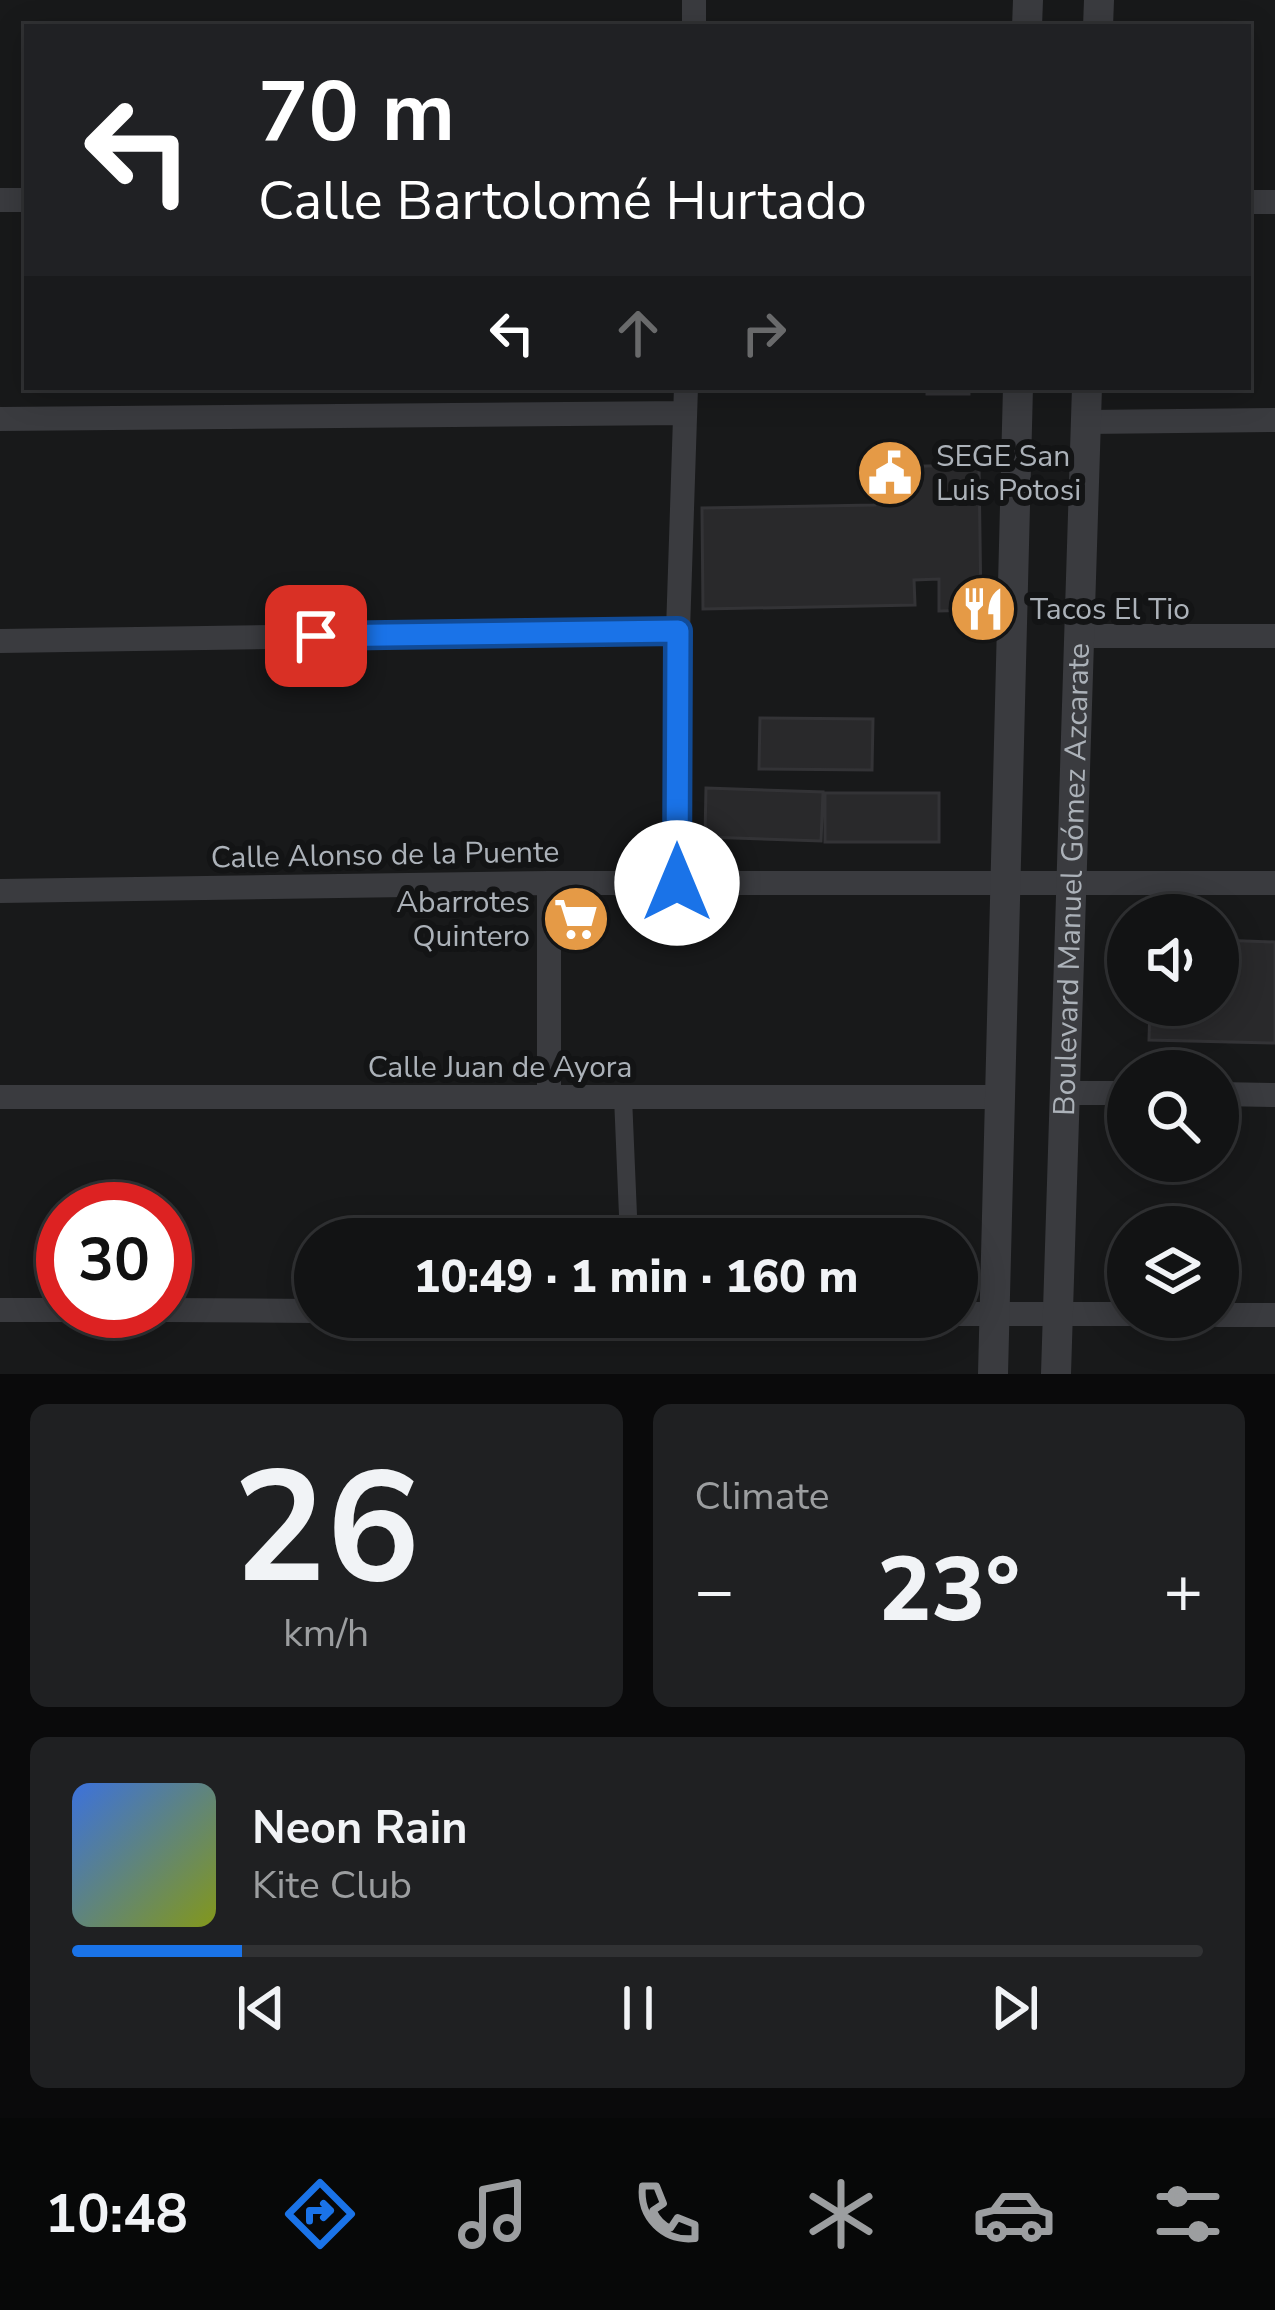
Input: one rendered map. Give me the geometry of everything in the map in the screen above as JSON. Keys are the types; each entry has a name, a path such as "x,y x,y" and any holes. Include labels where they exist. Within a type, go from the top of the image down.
{"street":[{"path":"677,883 686,390"},
{"path":"993,1374 1018,390"},
{"name":"Boulevard Manuel Gómez Azcarate","path":"1056,1374 1087,390"},
{"path":"0,419 685,413"},
{"path":"1086,422 1275,420"},
{"path":"0,641 678,631"},
{"path":"1079,636 1275,636"},
{"path":"549,883 549,1097"},
{"name":"Calle Alonso de la Puente","path":"0,891 549,883 1275,883"},
{"path":"1065,1093 1107,1094"},
{"path":"1239,1094 1275,1095"},
{"name":"Calle Juan de Ayora","path":"0,1097 1000,1097"},
{"path":"622,1097 628,1218"},
{"path":"0,1310 36,1310"},
{"path":"192,1310 294,1311"},
{"path":"978,1314 1107,1314"},
{"path":"1239,1315 1275,1315"}],"building":[{"path":"927,390 969,390 969,394 927,394"},
{"path":"979,465 981,610 939,611 939,579 914,580 915,605 703,609 702,508 875,505 875,467"},
{"path":"760,718 873,719 872,770 759,769"},
{"path":"706,788 823,792 821,841 705,837"},
{"path":"825,793 939,793 939,842 825,842"},
{"path":"1239,941 1275,942 1275,1043 1149,1040 1149,1026 1239,1026"}],"place":[{"name":"SEGE San Luis Potosi","path":"890,473"},
{"name":"Tacos El Tio","path":"983,609"},
{"name":"Abarrotes Quintero","path":"576,919"}],"route":[{"path":"316,636 678,631 677,883"}]}
